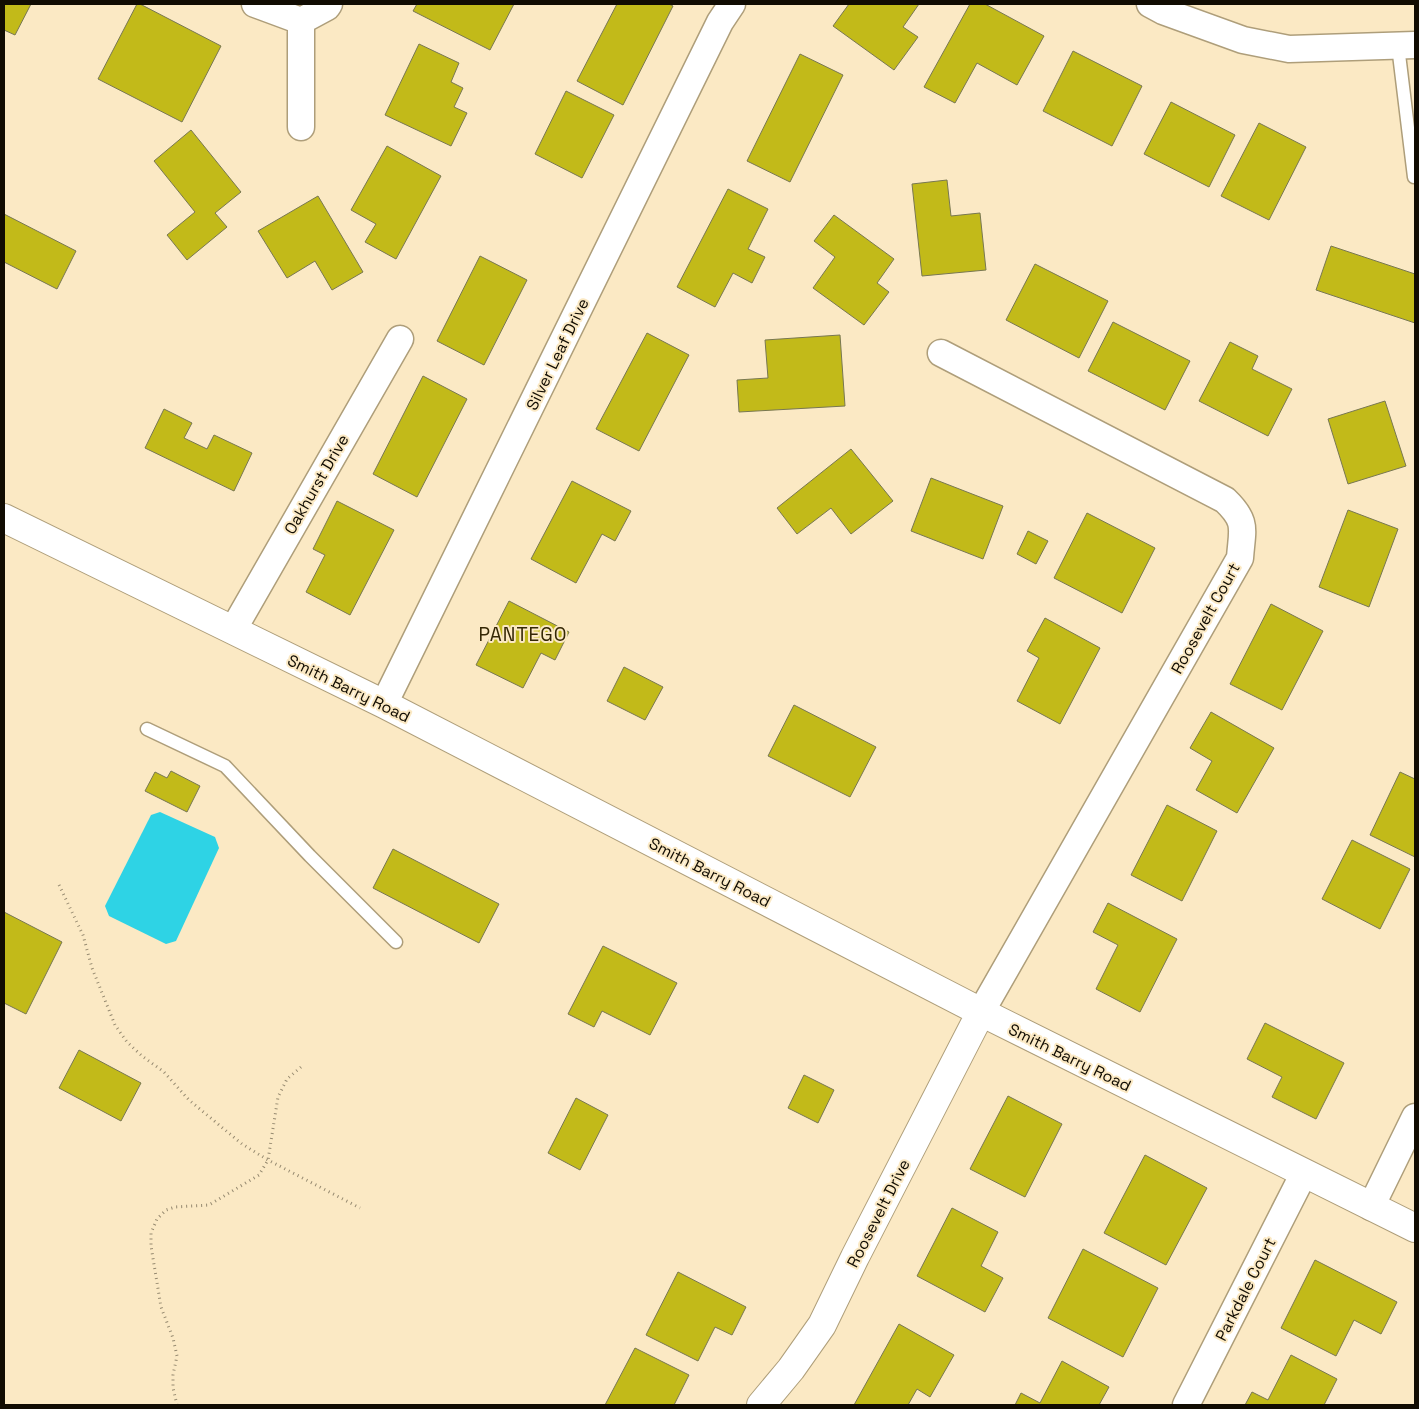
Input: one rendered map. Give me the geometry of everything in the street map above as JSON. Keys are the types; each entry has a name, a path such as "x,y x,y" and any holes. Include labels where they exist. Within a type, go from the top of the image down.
{"street":[{"path":"255,4 301,21 327,7 329,4"},
{"name":"Silver Leaf Drive","path":"384,704 720,22 732,4"},
{"path":"1150,4 1163,11 1243,40 1289,49 1407,46"},
{"path":"301,21 301,127"},
{"name":"Oakhurst Drive","path":"233,630 400,339"},
{"name":"Roosevelt Court","path":"940,353 1226,500 1238,512 1243,524 1240,558 981,1012"},
{"name":"Smith Barry Road","path":"4,518 384,704 981,1012 1415,1228"},
{"name":"Roosevelt Drive","path":"761,1405 822,1325 981,1012"},
{"path":"1371,1207 1415,1117"},
{"name":"Parkdale Court","path":"1186,1405 1304,1173"}],"lane":[{"path":"1407,46 1414,177"},
{"path":"147,729 225,766 310,856 396,942"}],"path":[{"path":"59,885 83,935 92,968 115,1025 127,1042 164,1072 189,1100 242,1144 268,1160 360,1208"},
{"path":"177,1405 173,1388 173,1375 177,1356 173,1338 161,1306 151,1246 151,1233 157,1219 166,1210 176,1207 209,1204 259,1175 268,1160 278,1097 287,1079 301,1067"}],"water":[{"path":"160,812 215,837 219,848 176,941 166,944 109,916 105,906 151,815"}],"building":[{"path":"4,4 31,4 15,35 4,30"},
{"path":"137,4 221,46 182,122 98,79"},
{"path":"417,4 514,4 490,50 413,11"},
{"path":"617,4 669,4 673,6 623,105 577,81"},
{"path":"849,4 919,4 903,27 918,37 894,70 833,26"},
{"path":"970,4 985,4 1044,36 1017,85 977,63 955,103 924,87"},
{"path":"419,44 459,63 451,82 463,88 454,107 467,113 451,146 385,115"},
{"path":"1073,51 1142,86 1112,146 1043,111"},
{"path":"800,54 843,75 790,182 747,161"},
{"path":"566,91 614,115 582,178 535,154"},
{"path":"1171,102 1235,135 1209,187 1144,154"},
{"path":"1259,123 1306,147 1269,220 1221,196"},
{"path":"191,130 241,192 215,213 227,227 187,260 167,235 195,212 154,161"},
{"path":"387,146 441,176 396,259 365,242 376,224 351,210"},
{"path":"947,180 951,216 980,213 986,270 922,276 912,184"},
{"path":"728,189 768,209 748,249 765,257 752,283 733,273 715,307 677,287"},
{"path":"318,196 363,272 332,290 315,261 287,278 258,231"},
{"path":"4,214 76,251 57,289 4,262"},
{"path":"834,215 894,259 877,283 889,292 864,325 813,288 835,257 814,241"},
{"path":"1331,246 1415,274 1415,323 1316,290"},
{"path":"480,256 527,280 484,365 437,341"},
{"path":"1035,264 1108,301 1079,358 1006,320"},
{"path":"1113,322 1190,361 1165,410 1088,371"},
{"path":"647,333 689,355 639,451 596,429"},
{"path":"840,335 845,406 739,412 737,380 768,378 765,340"},
{"path":"1230,342 1258,356 1252,369 1292,389 1268,436 1199,401"},
{"path":"423,376 467,399 417,497 373,474"},
{"path":"1385,401 1406,466 1348,484 1328,419"},
{"path":"164,409 192,423 184,438 207,449 214,435 252,453 234,491 145,448"},
{"path":"851,449 893,501 851,534 831,508 797,534 777,508"},
{"path":"931,478 1003,506 983,559 911,531"},
{"path":"572,481 631,511 615,541 602,534 576,583 531,559"},
{"path":"337,501 394,530 350,615 306,592 325,555 313,549"},
{"path":"1348,510 1398,529 1369,607 1319,587"},
{"path":"1087,513 1155,548 1122,613 1054,578"},
{"path":"1028,531 1048,541 1036,564 1017,554"},
{"path":"509,601 569,632 555,660 541,653 523,688 476,665"},
{"path":"1271,604 1323,631 1282,710 1230,684"},
{"path":"1045,618 1100,648 1060,724 1017,701 1039,658 1027,651"},
{"path":"624,667 663,687 645,720 607,701"},
{"path":"794,705 876,747 850,797 768,756"},
{"path":"1211,712 1274,748 1237,813 1196,790 1212,761 1190,748"},
{"path":"171,771 200,786 187,812 145,791 155,772 167,778"},
{"path":"1400,772 1415,779 1415,857 1370,835"},
{"path":"1167,805 1217,831 1182,901 1131,875"},
{"path":"1352,840 1410,869 1380,929 1322,899"},
{"path":"393,849 499,904 479,943 373,888"},
{"path":"1108,903 1177,939 1140,1012 1096,989 1118,945 1093,932"},
{"path":"4,912 62,942 26,1014 4,1003"},
{"path":"603,946 677,983 650,1035 602,1011 594,1027 568,1014"},
{"path":"1265,1023 1344,1063 1316,1119 1272,1097 1282,1077 1247,1059"},
{"path":"79,1050 141,1083 121,1121 59,1088"},
{"path":"804,1075 834,1090 818,1123 788,1108"},
{"path":"1008,1096 1062,1124 1025,1197 970,1169"},
{"path":"576,1098 608,1115 580,1170 548,1153"},
{"path":"1145,1155 1207,1188 1166,1265 1104,1233"},
{"path":"952,1208 998,1232 981,1266 1003,1278 985,1312 917,1276"},
{"path":"1083,1249 1158,1288 1123,1357 1048,1318"},
{"path":"1315,1260 1397,1302 1381,1334 1354,1320 1336,1356 1281,1328"},
{"path":"678,1272 746,1307 732,1335 715,1327 698,1361 646,1335"},
{"path":"899,1324 954,1355 930,1397 917,1389 908,1405 854,1405"},
{"path":"635,1348 689,1375 674,1405 605,1405"},
{"path":"1291,1355 1337,1379 1324,1405 1245,1405 1252,1392 1268,1400"},
{"path":"1062,1361 1109,1387 1099,1405 1015,1405 1021,1393 1040,1403"}],"district":[{"name":"PANTEGO","path":"523,634"}]}
